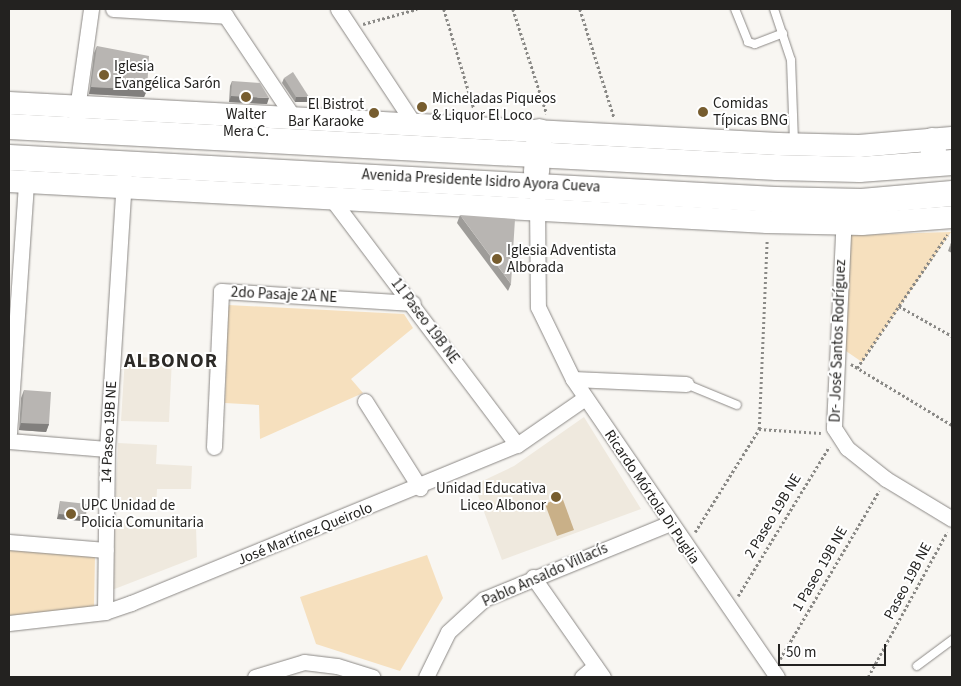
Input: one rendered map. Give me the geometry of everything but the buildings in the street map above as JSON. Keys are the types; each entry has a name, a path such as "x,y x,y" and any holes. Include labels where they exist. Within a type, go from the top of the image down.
{"main road":[{"name":"Avenida Presidente Isidro Ayora Cueva","path":"9,102 76,118 543,139 850,169 943,151"},
{"name":"Avenida Presidente Isidro Ayora Cueva","path":"9,126 76,118 294,118 479,128 543,139 620,136 943,151"},
{"path":"479,180 527,178 536,171 543,139"},
{"name":"Avenida Presidente Isidro Ayora Cueva","path":"9,157 479,180 844,212 952,217"},
{"name":"Avenida Presidente Isidro Ayora Cueva","path":"17,181 767,222 844,212 952,193"}],"street":[{"path":"76,118 91,9"},
{"path":"113,9 223,12 294,118"},
{"path":"338,9 414,124"},
{"name":"14 Paseo 19B NE","path":"105,612 107,449 124,162"},
{"path":"9,433 17,181"},
{"path":"536,209 537,184"},
{"name":"11 Paseo 19B NE","path":"331,198 413,303 517,445"},
{"name":"Ricardo Mórtola Di Puglia","path":"536,209 539,310 572,379 668,524 775,674"},
{"name":"Dr- José Santos Rodríguez","path":"844,212 832,421 836,434 886,479 952,521"},
{"name":"2do Pasaje 2A NE","path":"214,447 221,292 413,303"},
{"path":"572,379 686,384"},
{"name":"José Martínez Queirolo","path":"9,623 105,612 420,488 517,445 584,398"},
{"path":"365,401 420,488"},
{"path":"9,441 107,449"},
{"name":"Pablo Ansaldo Villacís","path":"426,677 458,618 484,599 668,524"},
{"path":"9,542 106,550"},
{"path":"533,578 599,672 582,677"},
{"path":"255,677 304,662 337,666 372,677"}],"lane":[{"path":"735,9 748,42 755,44 783,33"},
{"path":"774,9 792,60 794,144"},
{"path":"686,384 737,405"},
{"path":"917,666 952,640"}],"path":[{"path":"350,27 417,9"},
{"path":"444,9 479,128"},
{"path":"513,9 543,139"},
{"path":"580,9 620,136"},
{"path":"686,548 759,429 767,222"},
{"path":"857,368 952,227"},
{"path":"899,306 952,336"},
{"path":"837,355 952,425"},
{"path":"759,429 836,434"},
{"name":"2 Paseo 19B NE","path":"730,610 836,434"},
{"name":"1 Paseo 19B NE","path":"775,674 886,479"},
{"name":"Paseo 19B NE","path":"868,677 952,521"}],"shaded area":[{"path":"951,232 862,362 843,349 850,235"},
{"path":"228,305 404,314 413,328 351,379 363,393 260,439 259,405 225,403"},
{"path":"125,357 172,358 169,422 121,421"},
{"name":"Unidad Educativa Liceo Albonor","path":"584,417 641,509 502,560 474,485 514,466"},
{"path":"118,443 157,445 156,464 192,466 191,489 157,489 156,509 115,507"},
{"path":"562,497 574,530 557,536 545,504"},
{"path":"115,522 196,527 197,557 112,590"},
{"path":"9,548 95,555 94,609 9,618"},
{"path":"427,555 443,598 400,671 316,644 300,597"}],"place":[{"name":"Iglesia Evangélica Sarón","path":"104,75"},
{"name":"Walter Mera C.","path":"246,97"},
{"name":"Micheladas Piqueos & Liquor El Loco","path":"422,107"},
{"name":"Comidas Típicas BNG","path":"703,112"},
{"name":"El Bistrot Bar Karaoke","path":"374,113"},
{"name":"Iglesia Adventista Alborada","path":"497,259"},
{"name":"Unidad Educativa Liceo Albonor","path":"556,497"},
{"name":"UPC Unidad de Policia Comunitaria","path":"71,514"}],"district":[{"name":"ALBONOR","path":"171,361"}]}
